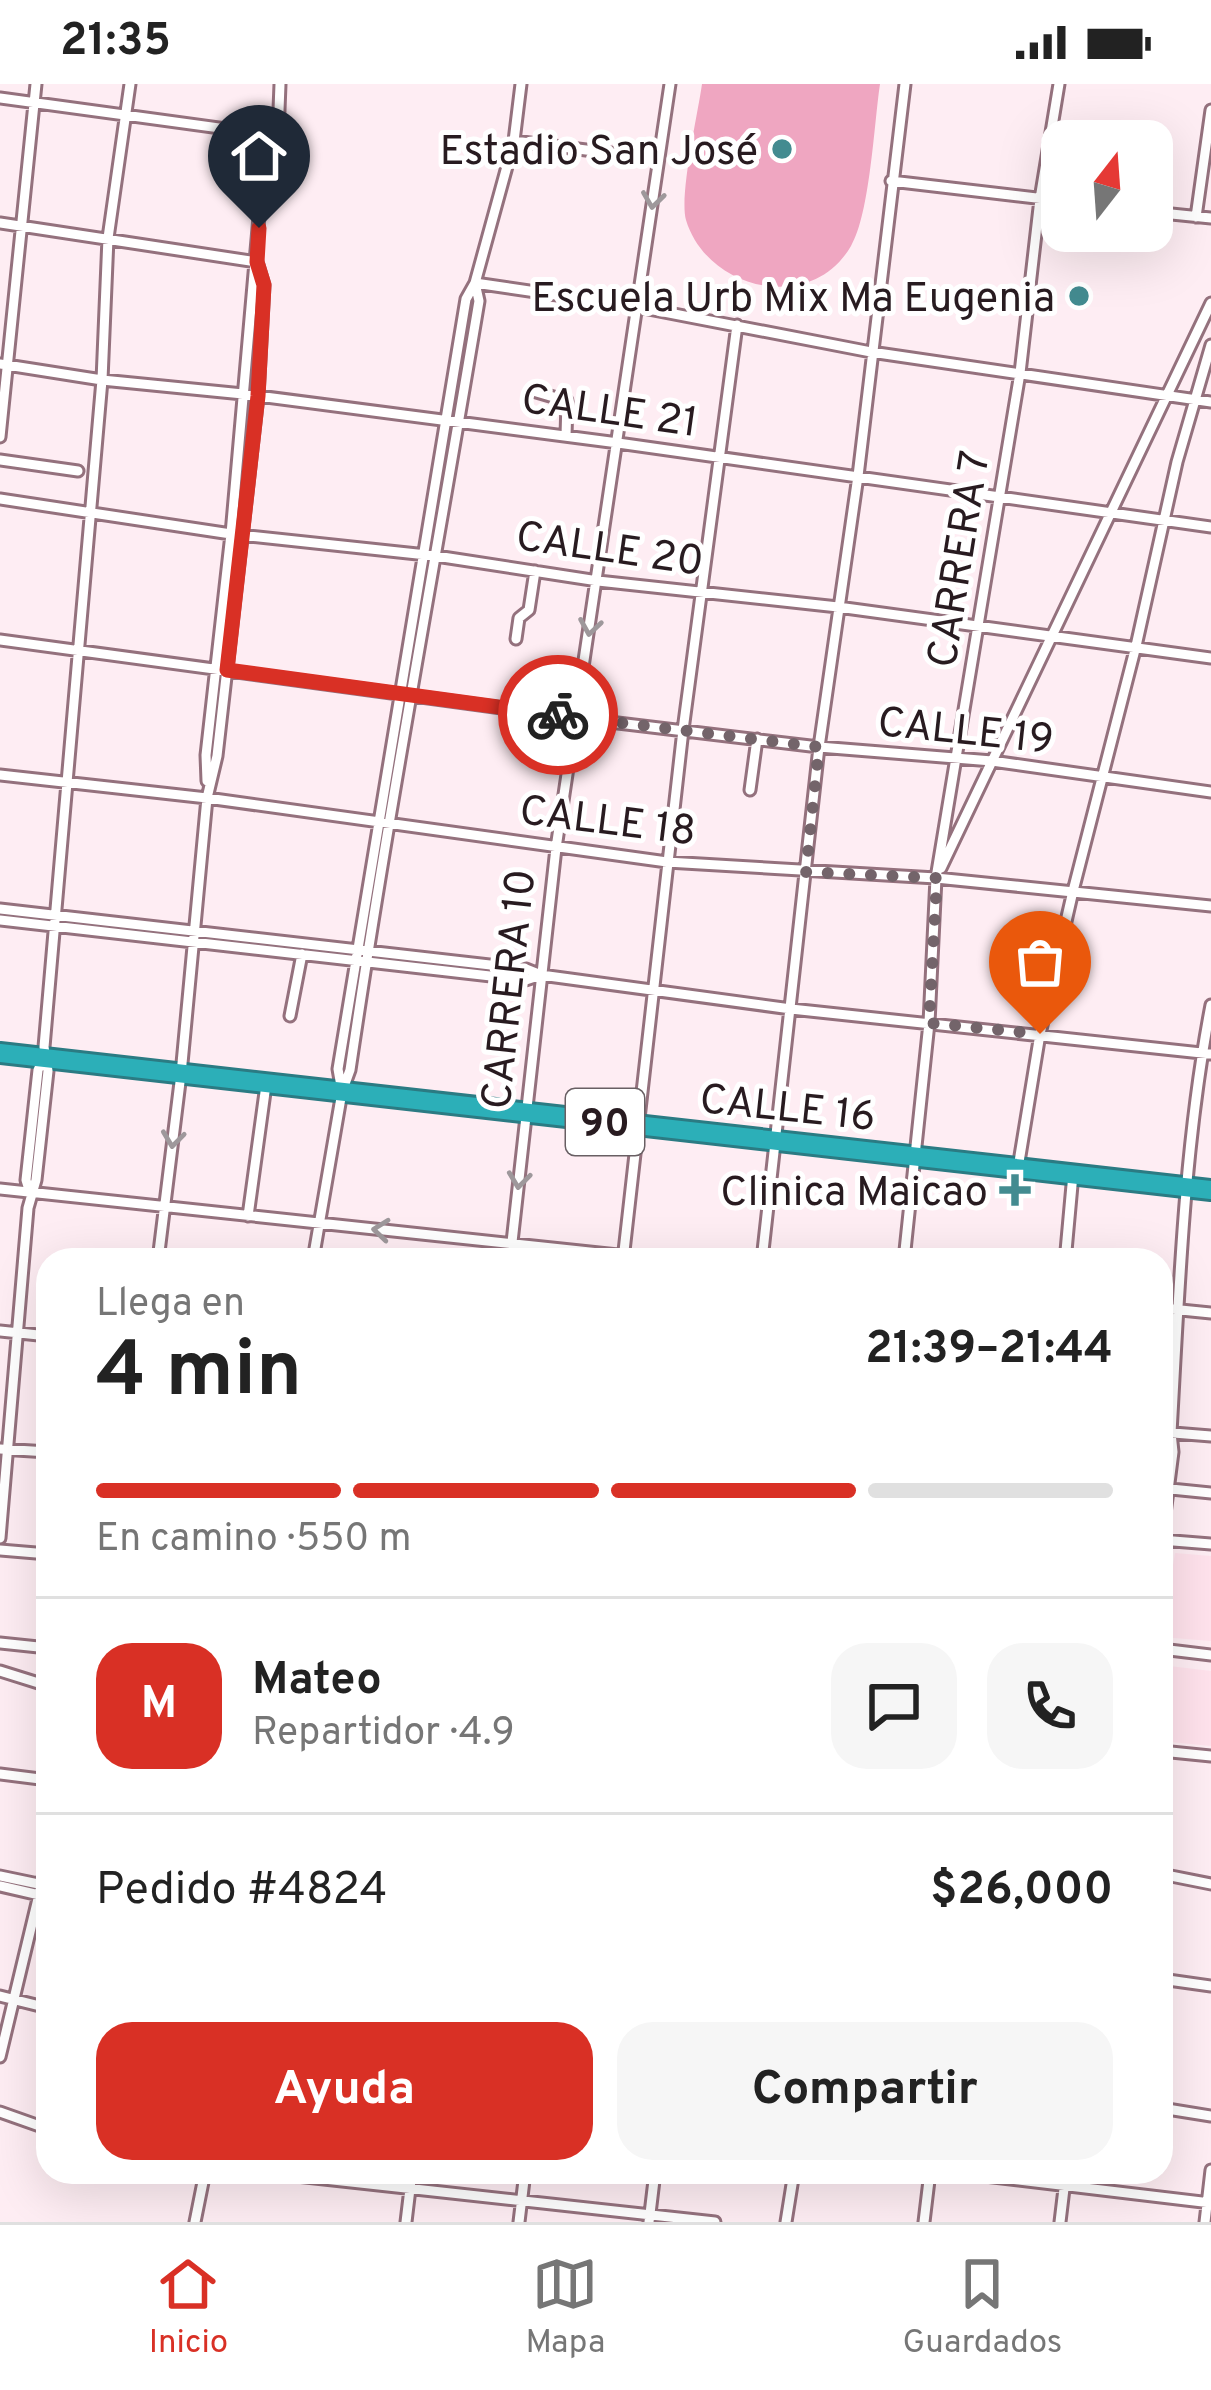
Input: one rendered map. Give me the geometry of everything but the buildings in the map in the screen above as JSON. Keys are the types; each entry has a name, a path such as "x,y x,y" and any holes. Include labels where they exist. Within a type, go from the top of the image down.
{"highway":[{"name":"CALLE 16","path":"0,1053 1211,1190"}],"street":[{"path":"0,437 36,84"},
{"path":"0,1538 4,1449 30,1192 26,1180 38,1070 44,1058 102,380 108,238 130,84"},
{"path":"207,798 227,670 261,194 278,136 280,84"},
{"path":"315,1248 342,1092 350,1070 400,694 466,299 475,283 514,141 521,84"},
{"name":"CARRERA 10","path":"512,1248 556,848 670,84"},
{"path":"763,1248 819,747 858,476 905,84"},
{"name":"CARRERA 7","path":"905,1248 929,1023 937,878 1001,498 1060,84"},
{"path":"0,98 278,136"},
{"path":"1196,217 1211,110"},
{"path":"514,141 658,159"},
{"path":"891,181 1040,199"},
{"path":"1173,214 1211,218"},
{"path":"0,223 257,262"},
{"path":"160,1248 207,798 214,669 258,396 264,285 257,262"},
{"path":"475,283 638,307 871,352 1211,402"},
{"path":"383,822 413,696 479,301 475,283"},
{"path":"937,878 1211,303"},
{"path":"624,1248 683,730 737,325"},
{"path":"1018,1168 1040,1034 1073,891 1177,462 1211,345"},
{"name":"CALLE 21","path":"4,364 618,442 1211,527"},
{"path":"533,391 568,401 566,436"},
{"path":"0,460 77,471"},
{"name":"CALLE 20","path":"0,499 237,535 436,556 1211,658"},
{"path":"516,639 518,618 529,610 536,572"},
{"name":"CALLE 19","path":"0,640 576,718 819,747 992,761 1211,792"},
{"path":"750,790 757,740"},
{"name":"CALLE 18","path":"0,776 207,798 667,862 937,878 1211,906"},
{"path":"0,909 56,921"},
{"path":"0,920 56,921 526,969 541,975 791,1009 1206,1054"},
{"path":"193,936 302,954 362,955"},
{"path":"290,1016 302,954"},
{"path":"1173,1361 1211,1005"},
{"path":"248,1216 266,1083"},
{"path":"1066,1248 1073,1174"},
{"path":"0,1189 544,1248"},
{"path":"1173,1309 1211,1313"},
{"path":"0,1331 36,1335"},
{"path":"1173,1433 1211,1436"},
{"path":"4,1449 36,1451"},
{"path":"1173,1490 1211,1492"},
{"path":"1173,1542 1211,1544"},
{"path":"0,1550 36,1553"},
{"path":"0,1643 36,1647"},
{"path":"1173,1650 1211,1655"},
{"path":"0,1670 36,1682"},
{"path":"1173,1752 1211,1756"},
{"path":"0,1774 36,1778"},
{"path":"0,1876 36,1888"},
{"path":"1173,1876 1211,1884"},
{"path":"0,1886 36,1890"},
{"path":"0,2057 36,1920"},
{"path":"1173,1981 1211,1986"},
{"path":"0,1996 36,2005"},
{"path":"1173,2110 1211,2116"},
{"path":"0,2112 36,2124"},
{"path":"1205,2222 1211,2170"},
{"path":"195,2222 203,2184"},
{"path":"372,2184 716,2222"},
{"path":"406,2222 410,2184"},
{"path":"519,2222 524,2184"},
{"path":"650,2218 654,2184"},
{"path":"786,2222 792,2184"},
{"path":"924,2222 929,2184"},
{"path":"1048,2184 1209,2203"},
{"path":"1060,2222 1064,2186"}],"shaded area":[{"name":"Estadio San José","path":"702,84 880,84 863,213 851,246 833,268 811,281 787,287 761,285 715,263 697,244 685,208"},
{"path":"1175,1553 1211,1556 1211,1641 1173,1638"},
{"path":"1173,1666 1211,1671 1211,1746 1173,1742"}],"way so far":[{"path":"558,715 819,747 806,872 937,878 929,1023 1040,1034"}],"place":[{"name":"Estadio San José","path":"782,149"},
{"name":"Escuela Urb Mix Ma Eugenia","path":"1079,296"},
{"name":"Clinica Maicao","path":"1015,1190"}],"route":[{"path":"259,228 257,262 264,285 258,396 227,670 558,715"}]}
